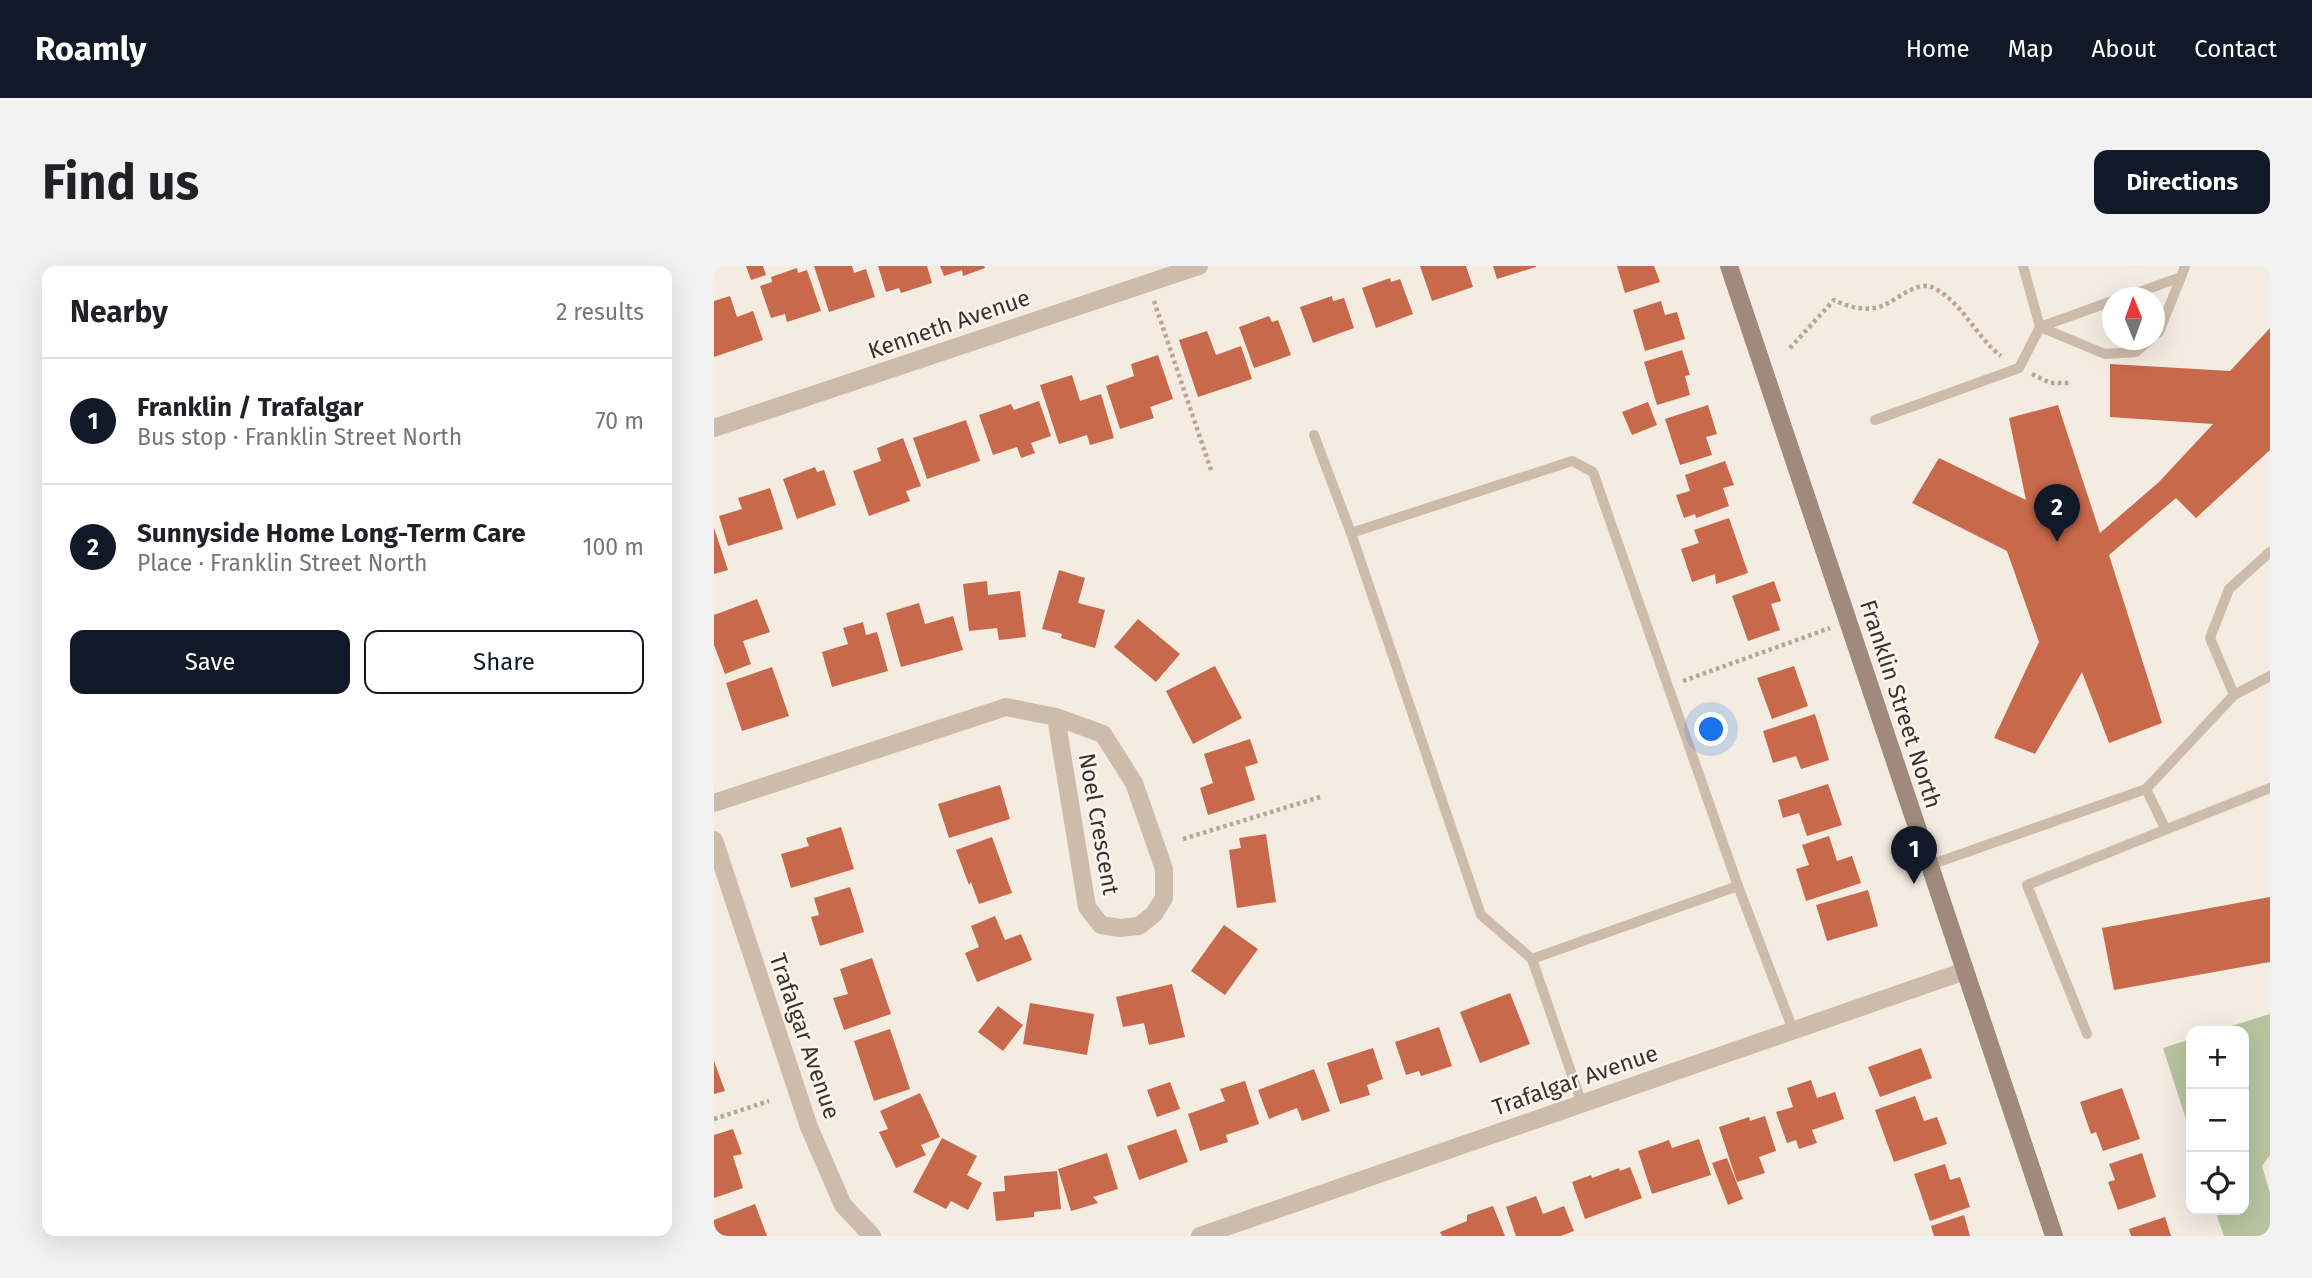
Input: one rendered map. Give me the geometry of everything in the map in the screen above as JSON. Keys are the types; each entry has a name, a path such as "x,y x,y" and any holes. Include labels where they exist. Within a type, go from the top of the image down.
{"street":[{"name":"Kenneth Avenue","path":"714,428 1199,266"},
{"name":"Franklin Street North","path":"1729,266 2054,1236"},
{"name":"Noel Crescent","path":"714,803 1006,707 1056,717 1103,734 1133,783 1164,869 1164,898 1154,914 1139,926 1120,928 1101,925 1087,907 1056,717"},
{"name":"Trafalgar Avenue","path":"714,840 808,1127 843,1205 872,1236"},
{"name":"Trafalgar Avenue","path":"1200,1236 1965,971"}],"lane":[{"path":"1875,420 2019,368 2040,327 2023,266"},
{"path":"2165,317 2185,266"},
{"path":"2153,287 2181,277"},
{"path":"2040,327 2102,305"},
{"path":"2040,327 2105,354 2138,350"},
{"path":"1314,435 1351,533 1481,915 1532,958 1582,1104"},
{"path":"1351,533 1572,461 1592,472 1738,886 1793,1030"},
{"path":"2234,695 2210,638 2229,589 2270,552"},
{"path":"1930,865 2146,789 2234,695 2270,676"},
{"path":"2087,1034 2027,885 2270,788"},
{"path":"2146,789 2165,828"},
{"path":"1532,958 1738,886"}],"path":[{"path":"1790,348 1834,300 1861,309 1880,307 1919,286 1934,287 1953,301 1997,354 2050,383 2072,383"},
{"path":"1153,296 1212,473"},
{"path":"1682,681 1848,622"},
{"path":"1183,839 1320,797"},
{"path":"714,1119 769,1101"}],"green space":[{"path":"2270,1014 2270,1155 2262,1166 2270,1193 2270,1236 2224,1236 2217,1215 2249,1215 2249,1026 2231,1026"},
{"path":"2186,1041 2186,1119 2163,1048"}],"building":[{"path":"746,266 763,266 766,275 751,280"},
{"path":"814,266 852,266 854,273 866,269 875,297 829,312"},
{"path":"878,266 927,266 932,283 901,293 899,288 886,292"},
{"path":"940,266 985,268 963,276 962,270 944,276"},
{"path":"1420,266 1466,266 1473,287 1432,301"},
{"path":"1493,266 1536,266 1536,267 1497,279"},
{"path":"1617,266 1654,266 1660,282 1625,293"},
{"path":"797,268 798,273 807,270 821,311 787,322 785,314 771,318 760,286 772,282 771,277"},
{"path":"1390,278 1391,282 1400,279 1413,314 1376,328 1362,288"},
{"path":"730,296 737,317 753,311 763,340 714,357 714,301"},
{"path":"1332,296 1333,301 1344,298 1354,328 1313,343 1300,307"},
{"path":"1661,301 1665,315 1677,312 1685,339 1645,351 1633,310"},
{"path":"1269,316 1272,322 1278,320 1291,355 1254,368 1239,327"},
{"path":"2270,328 2270,450 2196,518 2176,498 2109,555 2162,723 2109,743 2082,672 2035,754 1994,738 2039,642 2007,551 1912,503 1939,458 2026,500 2009,418 2058,405 2100,533 2159,482 2213,424 2110,417 2110,364 2230,371"},
{"path":"1207,331 1216,355 1241,346 1252,379 1198,397 1179,340"},
{"path":"1682,350 1690,375 1685,376 1690,395 1657,405 1644,362"},
{"path":"1158,355 1173,399 1150,407 1154,418 1120,429 1106,386 1134,376 1131,364"},
{"path":"1072,375 1080,401 1101,394 1114,438 1090,445 1087,435 1059,444 1040,385"},
{"path":"1039,401 1051,436 1031,443 1035,453 1021,458 1017,447 993,455 979,415 1011,404 1014,410"},
{"path":"1648,402 1657,425 1632,435 1622,412"},
{"path":"1708,405 1717,434 1706,437 1712,455 1680,465 1665,419"},
{"path":"966,420 980,461 927,479 913,438"},
{"path":"903,438 921,486 906,491 910,501 869,516 853,471 881,461 877,448"},
{"path":"1725,461 1734,485 1723,488 1729,506 1696,518 1695,514 1684,518 1676,495 1690,491 1685,475"},
{"path":"815,467 817,472 824,470 836,505 797,519 783,479"},
{"path":"770,488 783,529 728,546 719,516 742,509 738,498"},
{"path":"1729,518 1748,573 1716,584 1715,574 1692,582 1681,549 1699,543 1694,530"},
{"path":"714,528 728,570 714,574"},
{"path":"1059,570 1085,578 1078,603 1105,610 1095,648 1042,629"},
{"path":"987,581 988,595 1020,591 1026,637 999,640 997,628 969,631 963,584"},
{"path":"1774,581 1781,601 1771,604 1780,630 1748,641 1732,596"},
{"path":"757,599 770,632 743,641 751,664 725,674 714,645 714,615"},
{"path":"919,603 925,624 953,616 963,650 901,667 886,613"},
{"path":"1138,619 1180,654 1156,682 1114,647"},
{"path":"863,622 866,635 877,632 888,671 832,687 822,652 848,644 843,628"},
{"path":"1215,666 1242,718 1193,744 1166,691"},
{"path":"1794,666 1808,706 1772,719 1757,678"},
{"path":"772,667 789,716 742,731 726,683"},
{"path":"1815,714 1829,760 1801,769 1796,756 1773,763 1763,731"},
{"path":"1250,739 1258,763 1245,767 1255,800 1208,815 1200,788 1213,783 1204,754"},
{"path":"1828,784 1842,825 1807,836 1799,813 1783,818 1778,800"},
{"path":"1000,785 1010,819 949,838 938,804"},
{"path":"841,827 854,869 791,888 781,854 809,846 806,838"},
{"path":"1266,834 1276,902 1237,908 1229,850 1241,848 1239,838"},
{"path":"1829,836 1837,861 1852,856 1861,883 1806,901 1796,869 1809,865 1802,845"},
{"path":"992,837 1012,893 979,904 956,850"},
{"path":"850,887 864,932 820,946 811,917 819,915 814,898"},
{"path":"1868,890 1878,926 1827,941 1816,905"},
{"path":"2270,897 2270,962 2114,990 2102,928"},
{"path":"995,916 1005,940 1021,934 1032,960 977,982 965,953 979,947 971,926"},
{"path":"1224,925 1258,949 1225,995 1191,971"},
{"path":"872,958 891,1014 844,1030 833,998 848,994 840,969"},
{"path":"1172,984 1185,1037 1149,1045 1144,1023 1123,1027 1116,997"},
{"path":"1510,993 1530,1044 1480,1063 1460,1012"},
{"path":"1030,1003 1094,1014 1087,1055 1023,1044"},
{"path":"998,1006 1023,1025 1003,1051 978,1032"},
{"path":"1439,1027 1452,1066 1421,1076 1419,1071 1406,1075 1395,1042"},
{"path":"890,1029 910,1089 874,1101 854,1041"},
{"path":"1373,1048 1383,1079 1367,1085 1370,1095 1340,1104 1327,1063"},
{"path":"1921,1048 1932,1078 1880,1097 1868,1067"},
{"path":"714,1061 725,1091 714,1094"},
{"path":"1314,1069 1330,1111 1302,1121 1297,1108 1269,1119 1258,1090"},
{"path":"1811,1080 1817,1098 1835,1092 1844,1119 1812,1130 1817,1143 1799,1149 1796,1140 1787,1143 1776,1112 1793,1107 1787,1088"},
{"path":"1245,1081 1259,1124 1226,1135 1228,1142 1200,1151 1188,1114 1225,1101 1220,1089"},
{"path":"1170,1082 1180,1109 1157,1117 1147,1090"},
{"path":"2122,1088 2140,1139 2103,1151 2096,1132 2091,1134 2080,1102"},
{"path":"920,1093 940,1137 921,1145 926,1155 896,1168 879,1132 888,1129 880,1111"},
{"path":"1915,1096 1924,1121 1937,1117 1947,1144 1894,1162 1875,1110"},
{"path":"1765,1116 1776,1151 1759,1157 1765,1173 1737,1182 1719,1127 1749,1117 1750,1121"},
{"path":"733,1129 742,1154 733,1156 743,1188 714,1198 714,1135"},
{"path":"1176,1129 1188,1162 1139,1180 1127,1146"},
{"path":"942,1138 977,1156 967,1175 982,1183 968,1210 951,1201 946,1209 913,1192"},
{"path":"1699,1139 1711,1175 1652,1194 1638,1151 1669,1140 1672,1148"},
{"path":"1107,1153 1118,1189 1093,1197 1098,1203 1071,1211 1058,1169"},
{"path":"2142,1153 2156,1197 2118,1210 2108,1182 2115,1180 2109,1164"},
{"path":"1727,1158 1743,1199 1728,1205 1712,1163"},
{"path":"1945,1164 1950,1180 1960,1177 1970,1207 1930,1221 1914,1174"},
{"path":"1630,1167 1642,1198 1585,1219 1572,1182"},
{"path":"1057,1171 1061,1209 1034,1212 1034,1217 996,1221 993,1192 1005,1191 1004,1176"},
{"path":"1536,1196 1543,1214 1564,1206 1574,1231 1561,1236 1516,1236 1506,1207"},
{"path":"755,1204 767,1236 714,1236 714,1220"},
{"path":"1493,1206 1505,1236 1442,1236 1440,1232 1467,1221 1467,1215"},
{"path":"1964,1215 1970,1236 1934,1236 1931,1226"},
{"path":"2165,1217 2171,1236 2131,1236 2129,1229"}],"place":[{"name":"Sunnyside Home Long-Term Care","path":"2057,542"},
{"name":"Franklin / Trafalgar","path":"1914,884"}]}
